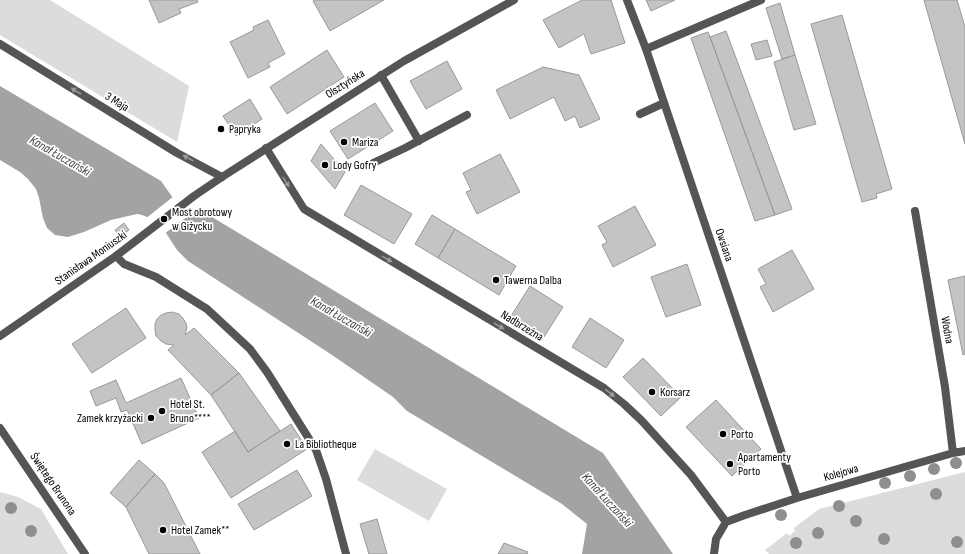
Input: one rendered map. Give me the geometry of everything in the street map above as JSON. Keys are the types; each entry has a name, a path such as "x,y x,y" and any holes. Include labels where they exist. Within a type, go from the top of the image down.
{"street":[{"name":"Olsztyńska","path":"194,196 381,75 514,0"},
{"name":"Owsiana","path":"627,0 646,49 797,498"},
{"path":"646,49 761,0"},
{"name":"3 Maja","path":"0,44 177,153 222,177"},
{"path":"381,75 419,141"},
{"path":"640,114 664,103"},
{"path":"373,163 419,141 467,115"},
{"name":"Nadbrzeżna","path":"266,148 304,209 604,388 624,404 642,421 691,475 726,522"},
{"name":"Stanisława Moniuszki","path":"0,336 116,256 194,196"},
{"name":"Wodna","path":"914,210 945,387 953,454"},
{"path":"116,256 124,264 156,277 206,310 250,349 267,372 316,450 326,479 346,554"},
{"name":"Świętego Brunona","path":"0,428 86,554"},
{"name":"Kolejowa","path":"726,522 797,498 965,451"},
{"path":"714,554 716,539 726,522"}],"shaded area":[{"path":"0,0 50,0 189,86 177,142 0,35"},
{"path":"375,449 447,489 429,521 357,480"},
{"path":"965,472 965,554 769,554 765,550 787,533 789,536 795,531 794,528 819,509"},
{"path":"0,492 18,497 41,509 68,554 0,554"}],"water":[{"name":"Kanał Łuczański","path":"0,86 161,181 173,198 196,214 212,217 603,453 673,554 582,554 587,524 562,504 407,411 393,397 332,355 188,261 177,250 166,233 147,217 137,214 111,220 84,232 68,237 55,235 47,228 36,189 20,172 0,160"}],"pier":[{"path":"174,196 195,211 164,234 145,219"}],"building":[{"path":"149,0 197,0 198,2 179,9 181,13 159,23"},
{"path":"384,0 330,31 313,1"},
{"path":"582,0 611,0 625,43 591,54 584,34 559,48 543,20"},
{"path":"646,0 675,0 651,11"},
{"path":"924,0 957,0 965,27 965,144"},
{"path":"780,3 795,55 782,59 766,8"},
{"path":"842,15 892,189 876,194 877,198 862,202 811,24"},
{"path":"268,20 285,54 268,63 270,67 248,78 230,42 254,30 253,27"},
{"path":"726,31 792,209 775,215 710,37"},
{"path":"708,32 775,215 755,221 691,38"},
{"path":"767,40 772,56 756,60 751,44"},
{"path":"327,50 344,77 287,114 270,87"},
{"path":"795,55 816,124 794,130 774,62"},
{"path":"447,61 462,89 426,109 410,81"},
{"path":"543,67 579,75 600,119 580,128 575,116 565,121 554,97 510,119 496,90"},
{"path":"250,99 262,119 236,136 223,116"},
{"path":"375,103 393,131 348,159 330,131"},
{"path":"321,144 345,172 335,189 311,161"},
{"path":"500,154 520,192 477,214 466,192 471,190 463,173"},
{"path":"361,185 412,214 394,244 344,215"},
{"path":"635,206 656,245 613,267 602,245 607,242 598,226"},
{"path":"432,215 455,229 438,258 415,244"},
{"path":"124,223 129,230 120,237 115,230"},
{"path":"455,229 516,266 499,295 438,258"},
{"path":"792,250 814,289 773,312 760,287 766,284 758,269"},
{"path":"687,264 701,305 666,317 651,277"},
{"path":"965,276 965,354 963,355 948,280"},
{"path":"530,286 563,307 544,337 511,316"},
{"path":"126,308 146,338 92,373 72,344"},
{"path":"172,312 179,314 186,323 187,328 185,335 194,328 239,373 211,395 168,350 174,345 166,344 156,336 155,324 157,319 161,315"},
{"path":"590,318 624,340 606,368 572,347"},
{"path":"643,358 681,397 661,416 623,377"},
{"path":"239,373 280,431 248,452 211,395"},
{"name":"Hotel St. Bruno****","path":"181,378 199,418 142,444 127,410 121,412 116,398 96,406 90,391 116,380 126,403"},
{"path":"716,400 761,449 732,476 686,427"},
{"path":"291,424 307,449 231,498 202,452 235,431 248,452"},
{"path":"139,460 155,474 126,507 110,493"},
{"path":"297,470 312,496 254,530 238,504"},
{"name":"Hotel Zamek**","path":"155,474 164,483 200,554 149,554 126,507"},
{"path":"377,519 387,554 369,554 360,524"},
{"path":"504,543 528,552 527,554 498,554"}],"place":[{"name":"Papryka","path":"221,129"},
{"name":"Mariza","path":"344,142"},
{"name":"Lody Gofry","path":"325,165"},
{"name":"Most obrotowy w Giżycku","path":"164,219"},
{"name":"Tawerna Dalba","path":"496,280"},
{"name":"Korsarz","path":"652,392"},
{"name":"Hotel St. Bruno****","path":"162,411"},
{"name":"Zamek krzyżacki","path":"151,418"},
{"name":"Porto","path":"723,434"},
{"name":"La Bibliotheque","path":"287,444"},
{"name":"Apartamenty Porto","path":"730,464"},
{"name":"Hotel Zamek**","path":"163,530"}]}
